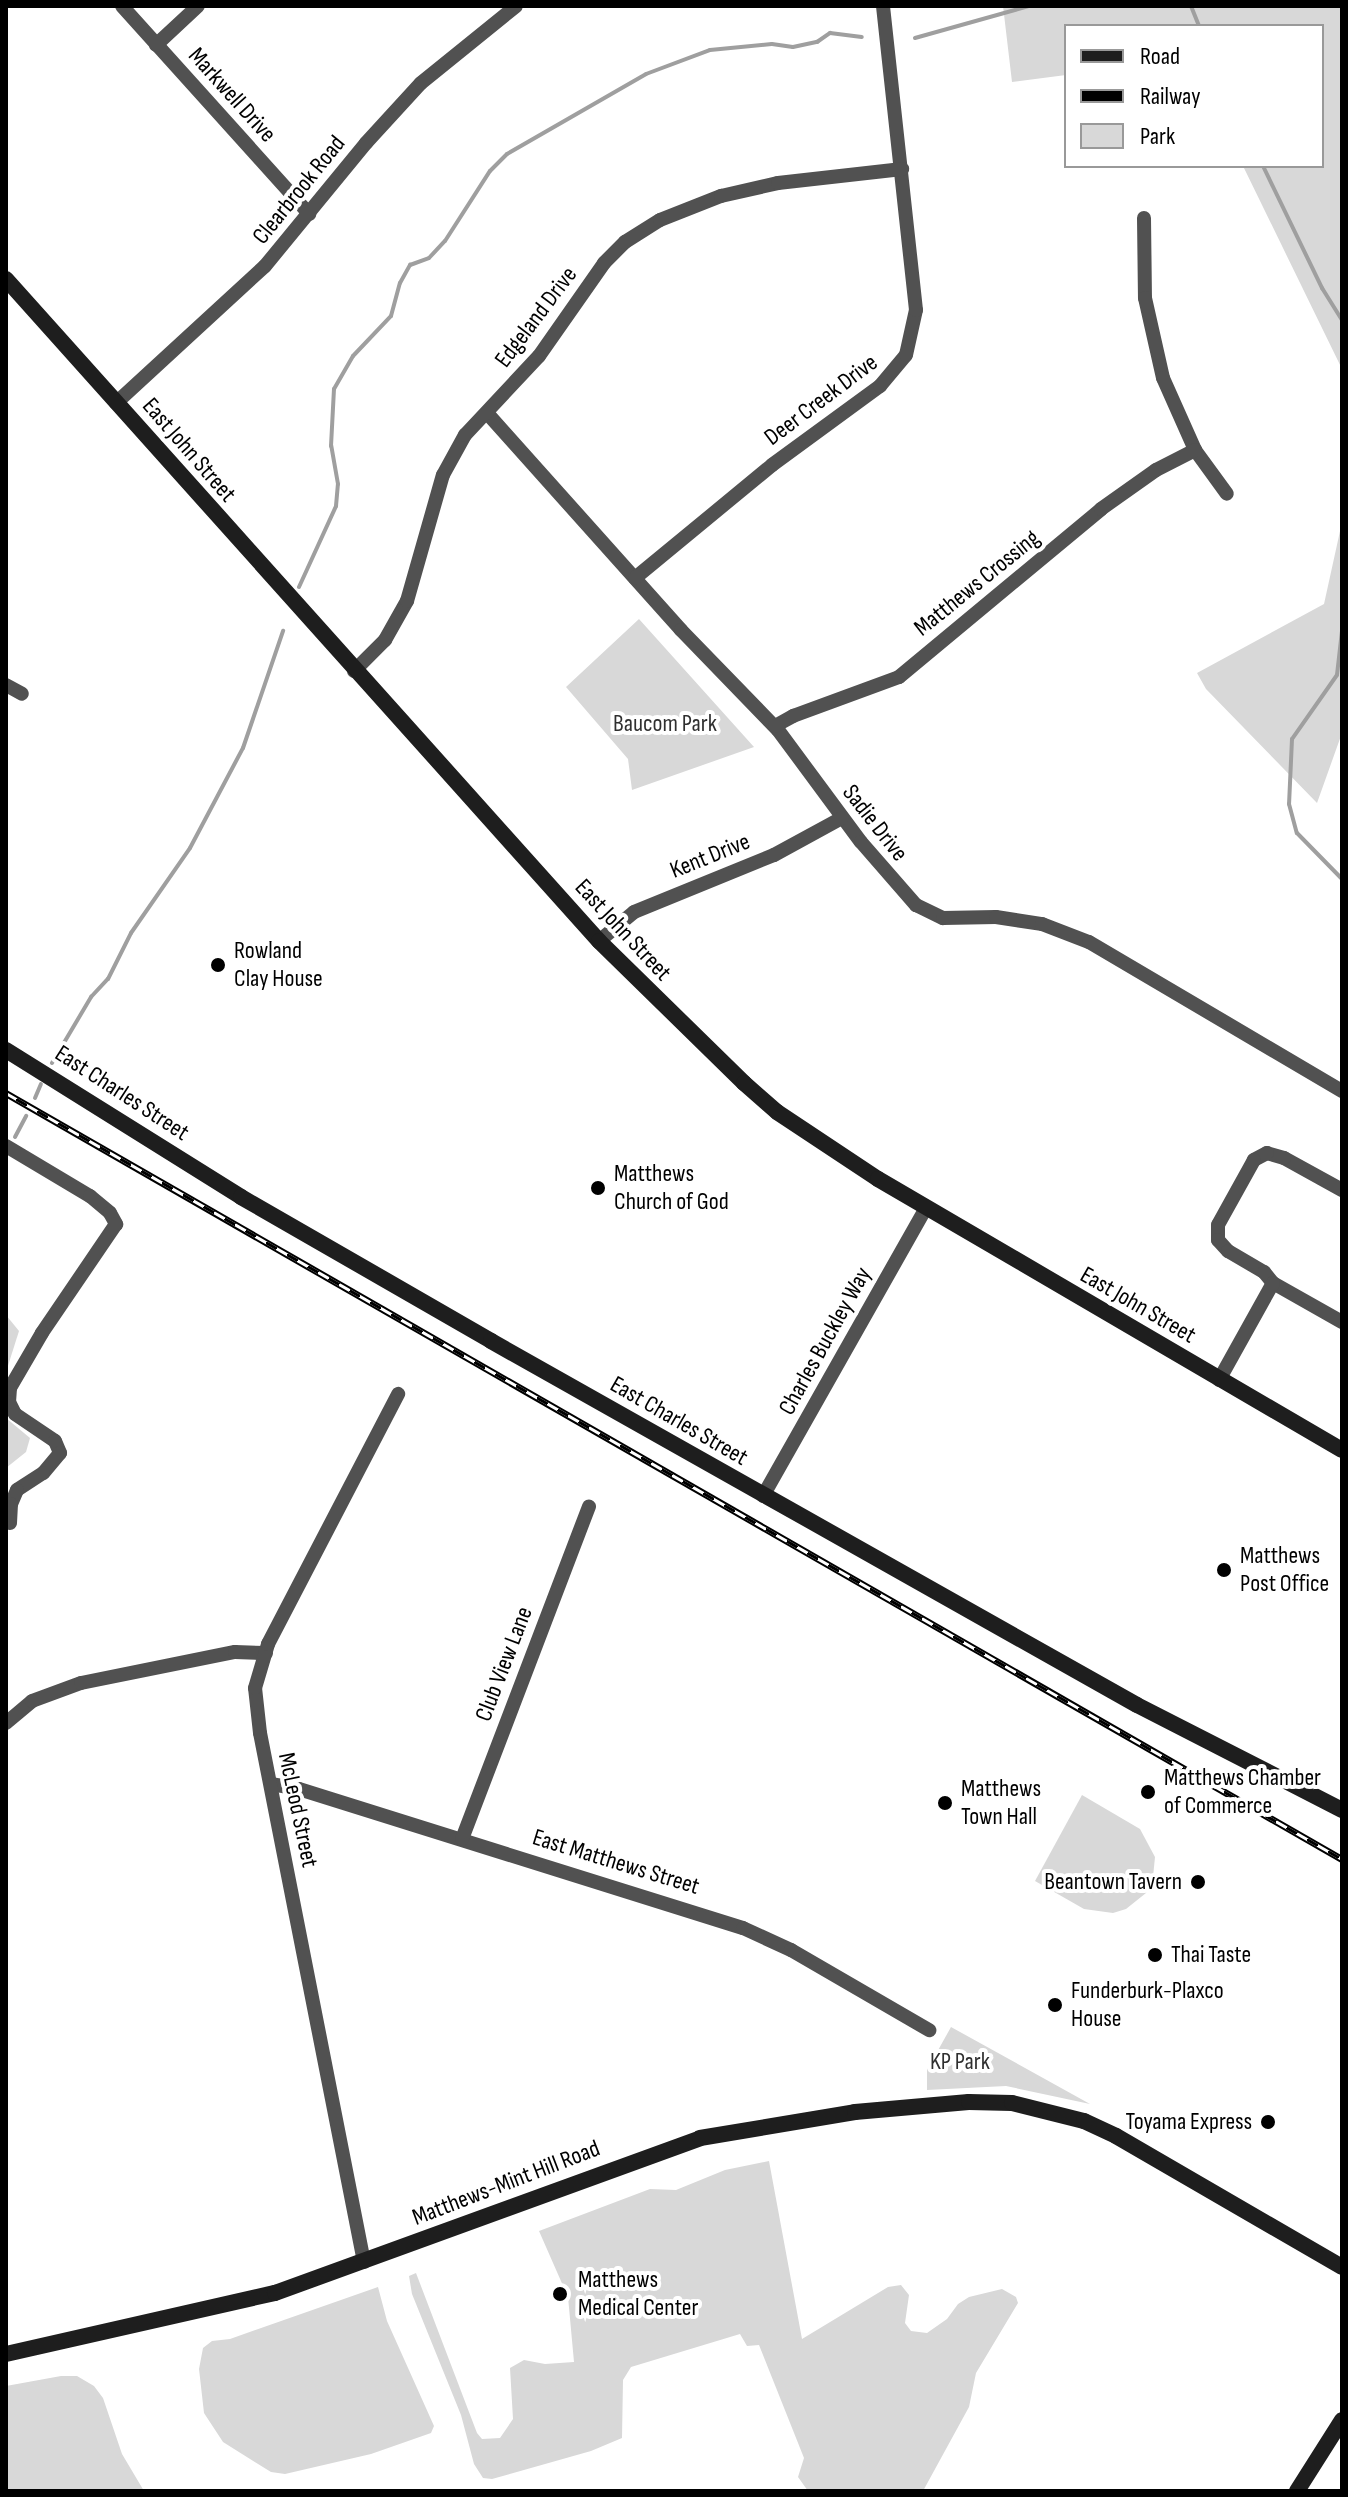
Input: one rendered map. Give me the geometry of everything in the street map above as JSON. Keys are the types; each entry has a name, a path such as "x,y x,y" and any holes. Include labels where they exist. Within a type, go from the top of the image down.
{"main road":[{"name":"East John Street","path":"6,279 599,941 698,1042 777,1112 926,1208 1342,1450"},
{"name":"East Charles Street","path":"6,1050 241,1197 763,1496 1134,1704 1342,1810"},
{"name":"Matthews-Mint Hill Road","path":"6,2354 275,2293 700,2138 765,2125 897,2107 991,2101 1030,2106 1084,2121 1116,2136 1342,2267"},
{"path":"1297,2491 1342,2420"}],"street":[{"name":"Markwell Drive","path":"122,6 309,214"},
{"path":"156,45 198,6"},
{"name":"Clearbrook Road","path":"116,403 242,288 421,83 516,6"},
{"name":"Deer Creek Drive","path":"635,578 802,441 880,386 899,366 911,343 916,310 883,6"},
{"name":"Edgeland Drive","path":"354,671 385,640 400,616 413,586 443,475 465,435 539,356 604,263 635,234 690,207 753,187 902,169"},
{"path":"1144,218 1145,298 1155,350 1171,400 1195,450 1227,494"},
{"name":"Sadie Drive","path":"487,413 635,578 775,726 842,818 905,896 929,913 943,918 1016,918 1042,924 1089,942 1342,1091"},
{"name":"Matthews Crossing","path":"775,726 793,716 899,677 1101,509 1156,470 1195,450"},
{"path":"6,685 22,694"},
{"name":"Kent Drive","path":"599,941 634,912 774,855 842,818"},
{"path":"6,1146 90,1196 110,1213 116,1224 42,1333 10,1388 9,1402 15,1414 55,1441 60,1453 43,1473 17,1490 11,1504 10,1523"},
{"path":"1342,1190 1284,1158 1267,1153 1254,1160 1218,1225 1218,1240 1228,1251 1264,1272 1273,1283 1342,1322"},
{"name":"Charles Buckley Way","path":"763,1496 926,1208"},
{"path":"1219,1380 1273,1283"},
{"name":"McLeod Street","path":"364,2262 255,1688 266,1653 398,1394"},
{"name":"Club View Lane","path":"462,1839 589,1506"},
{"path":"6,1723 32,1701 81,1683 235,1652 266,1653"},
{"name":"East Matthews Street","path":"271,1784 299,1789 462,1839 763,1936 929,2030"}],"green space":[{"path":"1003,6 1342,6 1342,369 1244,168 1324,168 1324,24 1064,24 1064,75 1012,82"},
{"path":"1342,522 1342,733 1317,803 1206,689 1197,673 1324,604"},
{"name":"Baucom Park","path":"639,619 754,747 632,790 628,759 566,687"},
{"path":"6,1315 19,1331 6,1372"},
{"path":"6,1418 30,1438 26,1452 6,1468"},
{"path":"1082,1795 1140,1829 1155,1857 1153,1877 1146,1893 1126,1909 1113,1913 1084,1909 1035,1881"},
{"name":"KP Park","path":"951,2027 1090,2104 1006,2086 927,2090 927,2070"},
{"path":"769,2161 802,2339 888,2287 901,2285 909,2295 905,2323 911,2331 927,2333 969,2297 1002,2289 1016,2297 1018,2303 976,2373 969,2407 923,2491 808,2491 798,2477 804,2458 759,2345 747,2346 740,2334 631,2367 623,2380 622,2438 591,2451 492,2479 483,2478 474,2464 461,2415 412,2294 409,2276 416,2273 477,2433 482,2439 500,2438 513,2419 510,2368 524,2360 545,2364 574,2362 568,2297 539,2231 650,2189 676,2190 725,2170"},
{"path":"378,2287 387,2321 434,2426 431,2433 371,2454 285,2474 271,2472 223,2442 204,2413 199,2369 203,2348 212,2341 230,2339"},
{"path":"77,2376 94,2386 103,2398 122,2454 144,2491 6,2491 6,2386"}],"waterway":[{"path":"915,38 1029,6"},
{"path":"1191,6 1198,24"},
{"path":"299,587 336,506 338,484 331,446 334,389 353,356 391,316 400,283 410,265 429,258 445,241 490,171 507,154 646,74 710,50 772,44 793,47 817,42 830,33 862,37"},
{"path":"1264,168 1322,288 1342,320"},
{"path":"52,1063 91,997 108,979 131,933 190,848 243,748 283,631"},
{"path":"1342,631 1337,675 1292,739 1289,804 1297,833 1342,879"},
{"path":"35,1098 41,1084"},
{"path":"15,1137 26,1116"}],"railway":[{"path":"6,1093 1342,1859"}],"place":[{"name":"Rowland Clay House","path":"218,965"},
{"name":"Matthews Church of God","path":"598,1188"},
{"name":"Matthews Post Office","path":"1224,1570"},
{"name":"Matthews Chamber of Commerce","path":"1148,1792"},
{"name":"Matthews Town Hall","path":"945,1803"},
{"name":"Beantown Tavern","path":"1198,1882"},
{"name":"Thai Taste","path":"1155,1955"},
{"name":"Funderburk-Plaxco House","path":"1055,2005"},
{"name":"Toyama Express","path":"1268,2122"},
{"name":"Matthews Medical Center","path":"560,2294"}]}
